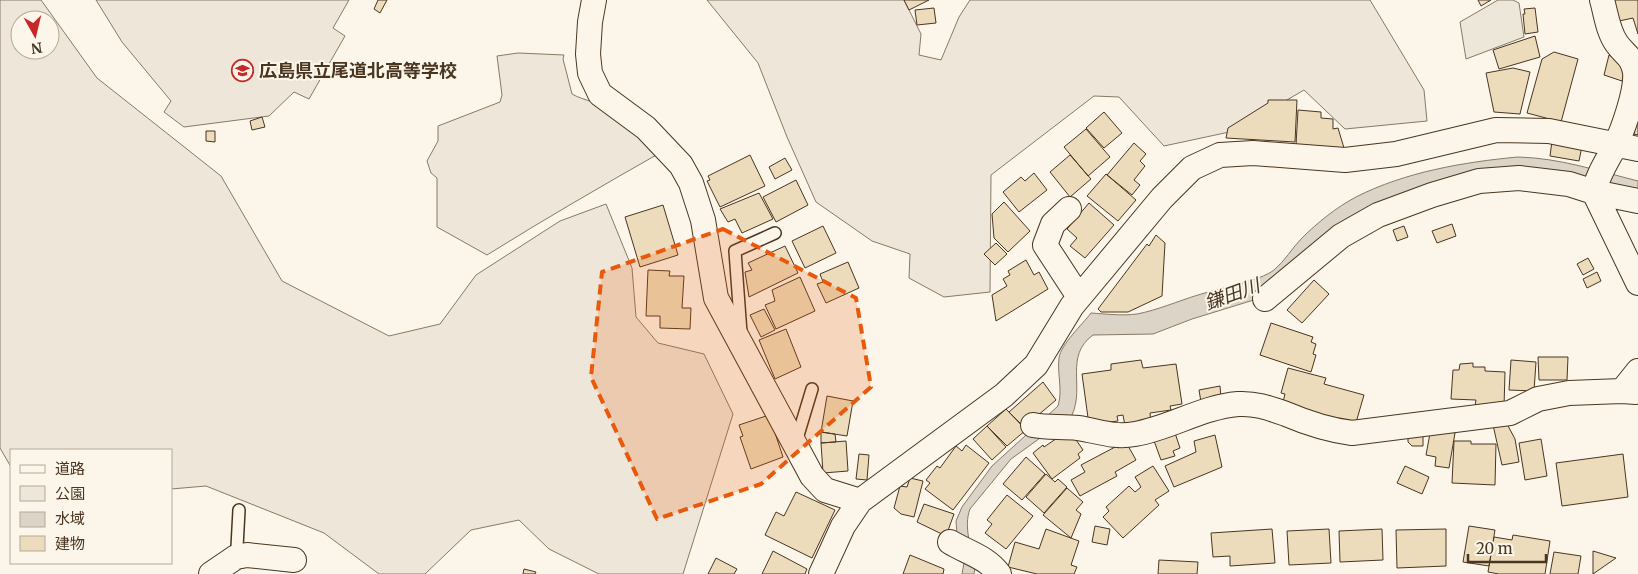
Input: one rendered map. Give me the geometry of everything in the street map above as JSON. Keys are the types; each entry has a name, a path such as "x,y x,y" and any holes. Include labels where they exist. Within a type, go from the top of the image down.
{"street":[{"path":"594,0 588,51 590,73 600,94 646,128 681,165 691,183 703,220 716,298 741,345 812,476 825,490 860,501"},
{"path":"1598,182 1627,147 1635,80 1634,71 1626,53 1617,44 1611,33 1602,0"},
{"path":"821,574 843,526 860,501 1004,395 1036,366 1079,297 1168,192 1192,168 1220,155 1253,153 1345,160 1396,154 1496,130 1549,130 1627,147"},
{"path":"1266,299 1341,236 1378,215 1432,195 1479,182 1519,178 1569,184 1598,182 1638,201"},
{"path":"1598,182 1638,283"},
{"path":"1069,209 1053,224 1045,245 1079,297"},
{"path":"1040,426 1080,428 1116,436 1160,428 1216,407 1253,404 1269,407 1333,431 1352,433 1510,413 1538,400 1569,393 1630,391 1638,371"},
{"path":"961,548 994,567 999,574"},
{"path":"211,574 238,557 247,555 294,560"}],"lane":[{"path":"741,345 735,251 775,233"},
{"path":"795,445 812,389"},
{"path":"238,557 239,510"}],"highlighted area":[{"path":"723,229 856,298 871,387 761,484 657,519 591,377 602,272"}],"green space":[{"path":"0,0 41,0 48,10 10,10 10,60 60,60 60,26 97,78 221,176 282,281 389,336 440,324 476,275 560,221 606,204 632,268 636,317 658,343 704,354 733,414 683,574 599,574 549,549 519,520 471,530 425,574 379,574 324,533 206,486 172,489 172,449 10,449 10,465 0,448"},
{"name":"広島県立尾道北高等学校","path":"96,0 349,0 333,28 345,36 309,99 294,92 269,116 184,127 164,112 171,101 122,42"},
{"path":"707,0 904,0 921,34 919,55 941,60 959,17 970,0 1370,0 1424,90 1427,121 1345,129 1304,90 1234,131 1164,146 1119,97 1094,96 991,175 990,292 944,297 909,278 910,254 872,241 816,202 787,137 758,63"},
{"path":"518,53 564,55 563,59 572,94 602,106 618,115 658,154 487,255 437,227 437,178 431,173 427,161 438,141 438,126 500,102 502,95 497,56"}],"shaded area":[{"path":"1498,0 1513,0 1519,3 1524,37 1466,59 1460,22"}],"water":[{"name":"鎌田川","path":"1518,157 1564,162 1638,181 1638,198 1602,187 1417,189 1257,299 1192,319 1153,334 1093,335 1084,343 1079,352 1076,372 1077,394 1072,415 1011,459 970,509 967,523 975,568 974,574 962,574 964,563 957,535 956,521 962,507 992,466 1058,406 1060,394 1059,358 1068,341 1091,313 1137,314 1259,278 1274,270 1302,238 1321,221 1342,205 1375,188 1415,175 1456,165"}],"building":[{"path":"378,0 387,0 380,13 374,9"},
{"path":"904,0 929,0 909,10"},
{"path":"1478,0 1491,0 1481,6"},
{"path":"1613,0 1638,0 1638,34 1633,18 1619,21"},
{"path":"934,8 936,23 917,25 915,10"},
{"path":"1535,8 1538,32 1525,34 1524,9"},
{"path":"1535,36 1540,57 1499,69 1493,50"},
{"path":"1554,52 1578,59 1561,122 1527,113 1542,59"},
{"path":"1609,55 1626,66 1622,81 1604,75"},
{"path":"1513,68 1530,72 1520,114 1494,112 1486,73"},
{"path":"1268,100 1297,100 1295,142 1226,138 1228,128 1268,103"},
{"path":"1638,109 1638,135 1634,134"},
{"path":"1298,110 1321,112 1321,118 1333,119 1333,129 1338,128 1344,148 1296,145"},
{"path":"1104,112 1122,133 1104,148 1086,128"},
{"path":"262,117 265,127 252,130 250,121"},
{"path":"1086,129 1110,157 1088,176 1064,147"},
{"path":"206,131 215,131 215,142 206,141"},
{"path":"1552,141 1582,146 1579,161 1550,156"},
{"path":"1134,143 1146,154 1140,161 1145,166 1134,180 1140,185 1132,195 1107,175"},
{"path":"750,155 765,186 720,207 707,181 710,180 708,176"},
{"path":"1070,155 1091,179 1070,197 1050,172"},
{"path":"785,158 792,170 775,179 769,167"},
{"path":"1034,173 1047,190 1019,212 1003,192 1021,177 1025,181"},
{"path":"1106,174 1136,200 1118,221 1087,196"},
{"path":"796,180 808,205 776,222 763,197"},
{"path":"759,193 773,219 742,233 735,219 728,222 720,209"},
{"path":"1004,202 1030,231 1008,252 994,238 992,214"},
{"path":"1089,203 1114,225 1085,258 1070,246 1077,238 1067,229"},
{"path":"663,205 678,255 640,267 625,217"},
{"path":"1452,224 1456,236 1437,243 1432,231"},
{"path":"823,226 836,253 805,268 792,241"},
{"path":"1404,226 1408,237 1397,241 1393,230"},
{"path":"1156,235 1165,243 1162,296 1128,312 1101,312 1098,309 1147,244 1149,246"},
{"path":"996,243 1007,254 995,265 984,254"},
{"path":"785,246 798,273 749,297 745,272 752,270 748,263"},
{"path":"1588,258 1594,269 1583,275 1577,264"},
{"path":"1026,260 1034,275 1039,272 1048,289 996,321 992,295 1007,286 1003,279 1010,275 1008,271"},
{"path":"848,262 859,288 826,303 817,284 823,282 820,274"},
{"path":"648,270 670,271 669,276 684,276 682,308 691,308 690,329 660,328 660,316 646,316"},
{"path":"1597,272 1601,281 1587,288 1583,279"},
{"path":"800,277 815,311 776,329 765,305 775,301 772,290"},
{"path":"1314,280 1329,294 1302,323 1287,310"},
{"path":"764,309 775,330 761,337 750,315"},
{"path":"1271,323 1313,337 1311,342 1316,344 1313,354 1316,355 1311,372 1260,355"},
{"path":"786,329 801,367 775,379 759,340"},
{"path":"1538,357 1568,357 1567,380 1539,380"},
{"path":"1141,360 1143,368 1176,364 1182,404 1170,406 1171,410 1150,413 1151,423 1125,426 1123,415 1117,416 1118,421 1089,425 1082,374 1111,370 1111,364"},
{"path":"1511,360 1536,362 1534,391 1509,390"},
{"path":"1473,363 1473,367 1485,367 1485,371 1505,372 1504,407 1475,406 1476,400 1451,399 1453,370 1459,370 1460,364"},
{"path":"1288,368 1326,378 1324,384 1364,395 1355,426 1282,406 1285,394 1281,393"},
{"path":"1043,382 1056,400 1024,427 1009,412"},
{"path":"1220,386 1221,398 1201,402 1199,390"},
{"path":"827,396 853,401 847,436 821,432"},
{"path":"1006,409 1026,430 1007,446 987,426"},
{"path":"769,415 783,457 751,469 740,437 743,436 739,425"},
{"path":"1506,422 1515,439 1519,462 1502,465 1493,425"},
{"path":"987,426 1006,447 992,460 973,439"},
{"path":"1431,428 1455,433 1449,468 1435,466 1436,457 1426,455"},
{"path":"1408,429 1423,429 1423,446 1412,446 1408,442"},
{"path":"1174,430 1180,448 1173,451 1175,456 1161,460 1153,438"},
{"path":"821,432 835,434 836,442 821,443"},
{"path":"1063,434 1072,434 1083,450 1078,454 1080,458 1052,479 1033,453"},
{"path":"1215,435 1222,467 1174,487 1165,466 1196,452 1194,441"},
{"path":"1541,439 1547,476 1525,480 1519,443"},
{"path":"846,441 848,471 823,473 821,443"},
{"path":"1454,441 1471,441 1471,444 1496,444 1495,485 1452,483"},
{"path":"1127,444 1136,460 1115,472 1117,476 1080,496 1071,480 1085,472 1081,465 1117,446 1118,448"},
{"path":"966,445 989,463 953,510 925,489 930,483 926,480 937,466 940,468 956,446 962,451"},
{"path":"859,454 869,455 867,480 856,479"},
{"path":"1623,454 1628,497 1562,506 1556,463"},
{"path":"1026,457 1045,474 1022,500 1003,484"},
{"path":"1153,466 1169,491 1155,500 1159,505 1123,538 1103,517 1109,511 1106,507 1129,486 1135,492 1141,487 1135,477"},
{"path":"1405,466 1429,477 1422,494 1397,483"},
{"path":"1046,474 1055,482 1058,479 1067,487 1044,513 1026,497"},
{"path":"910,478 923,481 914,517 901,514 894,508 900,486 907,487"},
{"path":"1067,488 1083,502 1076,510 1081,514 1071,538 1043,515"},
{"path":"796,492 835,510 812,558 765,535 776,512 784,516"},
{"path":"1007,495 1033,516 1006,549 985,533 992,524 987,520"},
{"path":"924,504 954,514 946,536 917,522"},
{"path":"1095,526 1110,529 1107,545 1092,542"},
{"path":"1469,526 1495,530 1489,566 1463,562"},
{"path":"1046,529 1079,541 1071,565 1077,567 1074,574 1037,574 1008,567 1015,542 1039,549"},
{"path":"1272,529 1275,563 1230,566 1230,556 1213,557 1211,533"},
{"path":"1329,529 1331,563 1289,565 1287,531"},
{"path":"1382,529 1383,560 1340,562 1339,531"},
{"path":"1446,529 1446,566 1397,568 1396,530"},
{"path":"1513,535 1550,541 1545,574 1499,574 1488,572 1494,537 1512,540"},
{"path":"773,551 807,569 805,574 762,574"},
{"path":"1593,551 1616,558 1593,574"},
{"path":"1554,552 1581,556 1578,574 1550,574"},
{"path":"910,555 944,569 943,574 903,574"},
{"path":"716,558 737,569 734,574 708,574"},
{"path":"1159,560 1198,562 1197,574 1158,574"},
{"path":"524,569 536,572 535,574 523,574"}],"place":[{"name":"広島県立尾道北高等学校","path":"243,71"}]}
